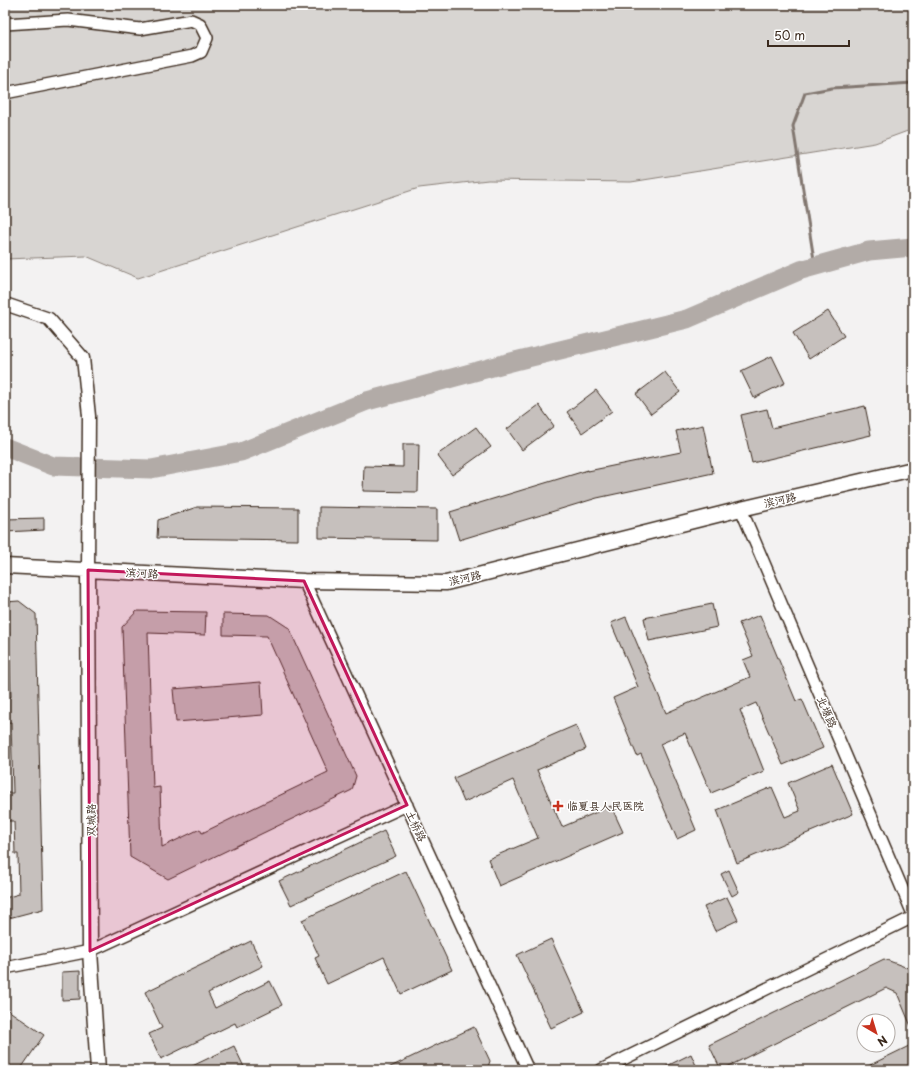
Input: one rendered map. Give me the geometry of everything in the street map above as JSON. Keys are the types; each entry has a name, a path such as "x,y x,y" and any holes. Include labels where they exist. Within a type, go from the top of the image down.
{"main road":[{"path":"5,304 49,319 83,358 89,434 88,570"},
{"name":"滨河路","path":"5,566 304,581 446,583 742,509 913,469"},
{"name":"双城路","path":"88,570 90,951 98,1070"}],"street":[{"path":"5,24 68,20 140,29 191,20 200,24 206,33 207,38 201,52 192,56 5,92"},
{"name":"北塬路","path":"742,509 913,915"},
{"name":"土桥路","path":"304,581 528,1070"},
{"path":"5,968 90,951 407,805"},
{"path":"601,1070 913,915"}],"highlighted area":[{"path":"88,570 304,581 407,805 90,951"}],"shaded area":[{"path":"5,5 913,5 913,129 875,143 631,182 488,180 419,188 138,278 86,256 5,259"}],"building":[{"path":"828,311 844,336 809,359 793,333"},
{"path":"772,356 785,383 754,398 741,371"},
{"path":"665,372 680,392 651,414 636,394"},
{"path":"596,390 612,411 582,433 567,412"},
{"path":"539,405 554,426 522,450 507,429"},
{"path":"865,406 871,435 752,463 741,415 767,409 772,428"},
{"path":"703,425 713,473 597,498 459,540 450,512 588,470 681,452 676,431"},
{"path":"476,427 491,447 452,475 437,455"},
{"path":"403,444 419,444 418,492 363,491 364,466 403,467"},
{"path":"197,507 298,508 298,540 157,538 158,520"},
{"path":"319,507 437,509 437,540 319,538"},
{"path":"44,518 44,530 5,532 5,519"},
{"path":"19,601 36,614 43,909 5,919 5,898 19,894 18,854 15,854 14,821 5,821 5,793 13,793 11,722 5,723 5,697 11,697 9,632 5,633 5,602"},
{"path":"712,604 717,627 649,641 644,618"},
{"path":"137,611 206,612 205,635 148,633 153,788 160,787 162,847 200,829 202,833 328,772 267,636 223,635 223,614 269,615 289,628 356,776 352,790 168,879 130,857 122,627"},
{"path":"760,615 796,701 802,699 823,748 783,765 756,703 740,710 764,771 711,793 685,733 660,744 696,830 677,839 641,754 637,756 613,698 638,687 611,623 626,617 666,713 750,677 743,660 753,656 739,623"},
{"path":"261,682 263,715 176,722 173,689"},
{"path":"576,725 586,749 537,770 562,827 611,806 623,832 499,886 488,859 538,838 513,780 464,802 454,778"},
{"path":"832,764 853,814 737,863 717,810 772,787 785,817 800,811 788,783"},
{"path":"384,831 396,856 291,905 279,881"},
{"path":"729,870 739,892 732,896 721,874"},
{"path":"406,871 452,970 401,994 384,957 327,984 315,958 319,956 302,920"},
{"path":"727,897 738,920 715,931 704,907"},
{"path":"551,939 584,1012 551,1028 517,955"},
{"path":"251,941 263,966 208,993 215,1008 270,981 282,1005 237,1027 235,1023 161,1059 149,1034 162,1028 145,992"},
{"path":"884,959 913,970 913,1031 897,993 886,988 721,1070 709,1045"},
{"path":"80,971 80,999 62,1000 62,972"},
{"path":"5,1008 44,1035 20,1070 5,1070"},
{"path":"474,1027 490,1061 487,1070 384,1070"},
{"path":"913,1044 913,1070 860,1070 896,1053"},
{"path":"234,1046 244,1067 238,1070 184,1070"},
{"path":"691,1054 698,1070 659,1070"}],"waterway":[{"path":"815,266 793,126 805,93 832,88 913,83"},
{"path":"5,447 53,466 151,469 241,452 367,401 515,361 687,319 801,270 869,251 913,247"}],"place":[{"name":"临夏县人民医院","path":"558,806"}]}
